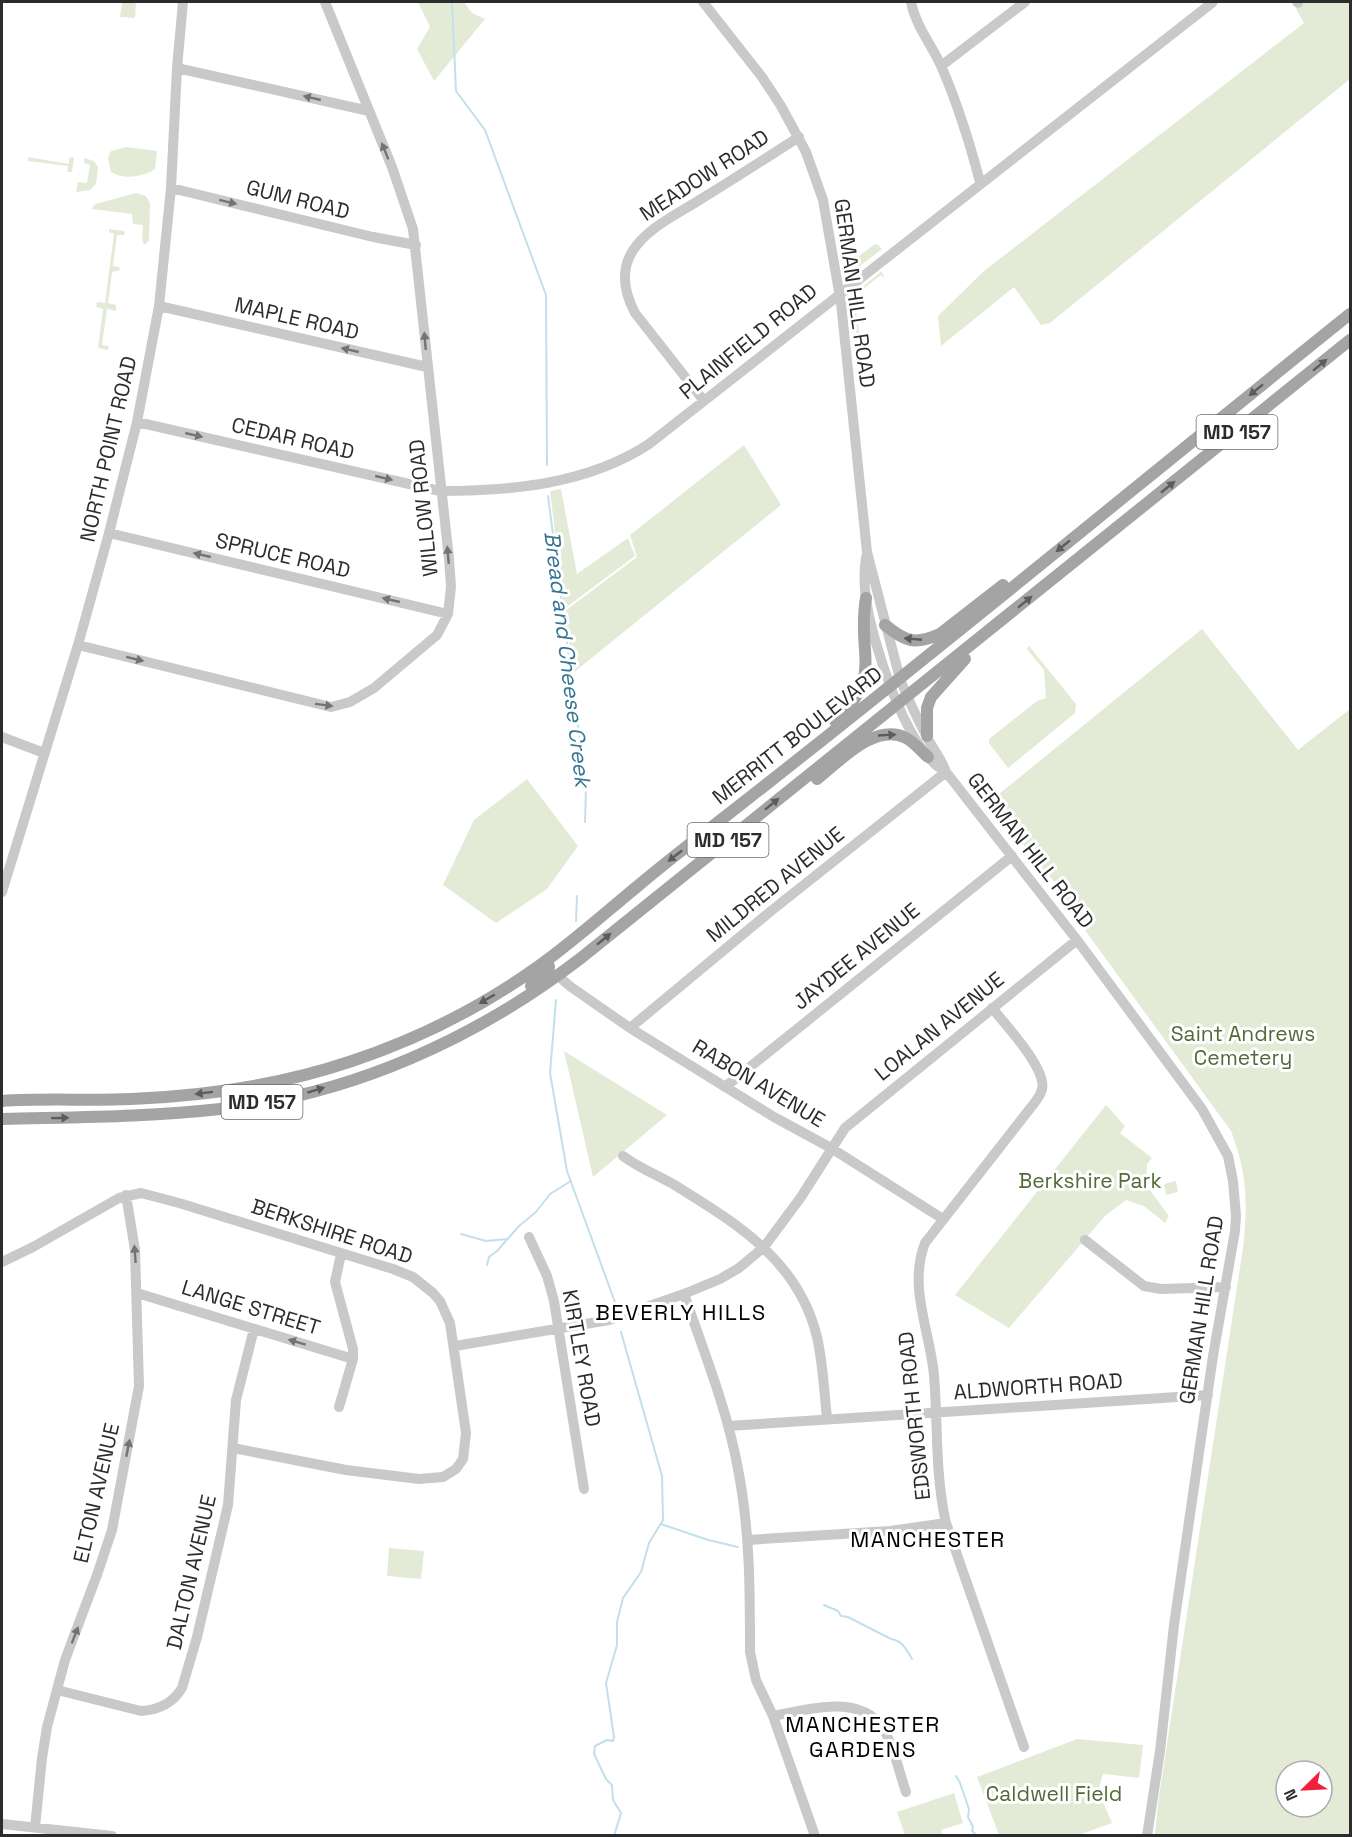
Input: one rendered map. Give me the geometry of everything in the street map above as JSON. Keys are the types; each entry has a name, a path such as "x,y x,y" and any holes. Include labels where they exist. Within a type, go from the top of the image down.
{"main road":[{"name":"MERRITT BOULEVARD","path":"2,1100 126,1100 172,1096 237,1089 330,1068 384,1049 457,1015 516,981 586,931 637,886 895,683 1350,314"},
{"name":"MERRITT BOULEVARD","path":"2,1119 187,1112 221,1109 296,1096 393,1066 452,1040 505,1011 558,976 1350,340"},
{"path":"885,625 904,639 916,641 931,638 940,634 1014,578 1018,583"},
{"path":"830,734 833,723 858,696 866,675 863,614 866,598"},
{"path":"927,736 927,708 931,697 994,627"},
{"path":"803,780 812,783 867,740 889,733 909,739 928,757"},
{"path":"558,976 557,962 583,940 586,931"},
{"path":"505,1011 547,973 549,967 547,960"}],"street":[{"name":"NORTH POINT ROAD","path":"2,892 4,877 78,645 137,422 159,306 171,188 183,2"},
{"name":"WILLOW ROAD","path":"78,645 324,707 332,707 350,702 374,688 437,634 448,614 451,587 416,245 408,209 325,2"},
{"name":"GERMAN HILL ROAD","path":"703,2 762,77 799,137 812,165 823,200 840,293 867,552 885,625 895,683"},
{"path":"911,2 919,28 941,66 967,135 980,182"},
{"path":"941,66 1025,2"},
{"name":"PLAINFIELD ROAD","path":"440,491 474,491 545,483 599,470 628,458 649,444 980,182 1213,2"},
{"path":"177,68 369,111"},
{"name":"MEADOW ROAD","path":"704,401 644,326 629,302 625,272 630,254 640,241 658,227 799,137"},
{"name":"GUM ROAD","path":"171,188 373,237 416,245"},
{"name":"MAPLE ROAD","path":"159,306 427,367"},
{"name":"CEDAR ROAD","path":"137,422 440,491"},
{"name":"SPRUCE ROAD","path":"109,533 448,614"},
{"name":"GERMAN HILL ROAD","path":"867,552 866,598 895,683 928,757 937,768 945,772"},
{"name":"GERMAN HILL ROAD","path":"902,701 927,736 945,772 1077,940 1202,1109 1228,1156 1236,1216 1174,1625 1148,1836"},
{"path":"2,737 44,753"},
{"name":"MILDRED AVENUE","path":"630,1028 771,911 945,772"},
{"name":"JAYDEE AVENUE","path":"725,1087 1012,856"},
{"name":"LOALAN AVENUE","path":"455,1346 609,1320 684,1294 740,1268 764,1247 801,1197 845,1128 855,1118 1077,940"},
{"name":"RABON AVENUE","path":"558,976 577,992 630,1028 774,1117 831,1148 943,1220"},
{"name":"EDSWORTH ROAD","path":"992,1008 1039,1071 1042,1090 925,1243 918,1272 918,1283 934,1373 940,1492 946,1523 1024,1747"},
{"path":"623,1156 643,1170 667,1180 704,1203 764,1247 793,1280 808,1308 819,1351 827,1418"},
{"name":"BERKSHIRE ROAD","path":"126,1195 150,1194 393,1269 423,1284 433,1293 450,1323 467,1443 460,1464 443,1477 419,1479 346,1470 233,1448"},
{"path":"2,1262 126,1195"},
{"name":"ELTON AVENUE","path":"35,1827 44,1743 65,1660 105,1553 117,1505 140,1386 135,1250 126,1195"},
{"name":"KIRTLEY ROAD","path":"529,1237 547,1276 560,1329 584,1489"},
{"path":"1085,1240 1143,1286 1161,1289 1226,1287"},
{"path":"339,1407 353,1359 352,1342 335,1282 341,1254"},
{"name":"LANGE STREET","path":"137,1293 353,1359"},
{"path":"684,1294 728,1426 739,1471 748,1540 750,1652 756,1680 773,1716 815,1836"},
{"name":"DALTON AVENUE","path":"57,1690 141,1711 156,1709 178,1696 186,1678 223,1527 230,1490 236,1400 254,1329"},
{"name":"ALDWORTH ROAD","path":"728,1426 1208,1395"},
{"path":"748,1540 890,1531 946,1523"},
{"path":"773,1716 834,1707 844,1707 867,1714 874,1718 885,1733 906,1792"},
{"path":"2,1824 112,1836"}],"green space":[{"path":"122,2 136,2 135,18 120,17"},
{"path":"418,2 464,2 472,13 485,19 434,81 417,49 430,27"},
{"path":"1305,2 1350,2 1350,79 1050,323 1041,325 1014,287 941,346 938,316 984,271 1304,23 1296,9"},
{"path":"126,147 157,151 155,169 133,176 121,176 111,172 108,158 111,151"},
{"path":"28,157 69,164 69,158 74,157 72,172 67,172 68,166 28,161"},
{"path":"84,158 94,161 98,167 96,184 90,190 76,192 78,182 87,183 90,165 84,163"},
{"path":"136,193 146,196 150,203 149,241 144,245 143,225 133,224 132,214 92,209 95,204"},
{"path":"109,229 125,233 117,235 113,266 119,267 120,270 112,272 108,303 116,305 116,311 107,309 102,345 108,346 107,350 98,348 103,309 96,307 97,302 105,303 114,234 109,232"},
{"path":"875,244 882,249 856,269 850,269 845,252 859,256"},
{"path":"882,271 884,279 881,275 858,293 855,302 861,347 868,347 859,354 851,296"},
{"path":"744,445 781,505 573,673 565,611 637,557 630,535"},
{"path":"561,489 577,574 628,538 635,556 564,609 550,491"},
{"name":"Saint Andrews Cemetery","path":"1202,629 1298,750 1350,709 1350,1835 1155,1835 1243,1248 1245,1188 1240,1160 1231,1131 1082,926 1057,885 988,803"},
{"path":"1029,646 1076,704 1075,713 1008,768 989,743 989,739 1037,701 1046,698 1044,670 1027,649"},
{"path":"527,779 578,846 547,889 496,923 443,885 474,820"},
{"path":"564,1051 667,1115 593,1177"},
{"name":"Berkshire Park","path":"1106,1105 1125,1126 1120,1133 1152,1158 1147,1164 1146,1185 1169,1216 1165,1223 1144,1206 1126,1200 1105,1216 1009,1328 955,1295"},
{"path":"1176,1181 1178,1192 1166,1195 1164,1184"},
{"path":"389,1548 424,1551 421,1579 387,1576"},
{"name":"Caldwell Field","path":"1077,1739 1143,1745 1139,1778 1103,1774 1098,1791 1112,1823 1079,1835 999,1835 977,1777"},
{"path":"954,1793 963,1823 941,1830 943,1835 905,1835 897,1812"}],"waterway":[{"name":"Bread and Cheese Creek","path":"452,2 456,91 485,130 546,295 547,465"},
{"name":"Bread and Cheese Creek","path":"548,496 586,789 585,822"},
{"name":"Bread and Cheese Creek","path":"576,921 577,896"},
{"name":"Bread and Cheese Creek","path":"556,1000 550,1073 567,1171 616,1305"},
{"path":"487,1265 489,1257 536,1212 550,1194 571,1181"},
{"path":"461,1234 486,1241 508,1239"},
{"name":"Bread and Cheese Creek","path":"614,1836 621,1813 613,1800 612,1785 606,1779 594,1754 595,1746 607,1740 613,1741 614,1737 606,1683 617,1645 617,1622 623,1598 641,1572 649,1543 663,1520 662,1476 621,1332"},
{"name":"Bread and Cheese Creek","path":"661,1524 708,1540 738,1547"},
{"name":"Bread and Cheese Creek","path":"824,1605 838,1611 841,1616 848,1617 898,1642 904,1646 912,1659"},
{"name":"Bread and Cheese Creek","path":"956,1776 969,1809 968,1817 973,1827 972,1831 978,1836"}],"district":[{"name":"BEVERLY HILLS","path":"681,1312"},
{"name":"MANCHESTER","path":"928,1539"},
{"name":"MANCHESTER GARDENS","path":"863,1736"}]}
